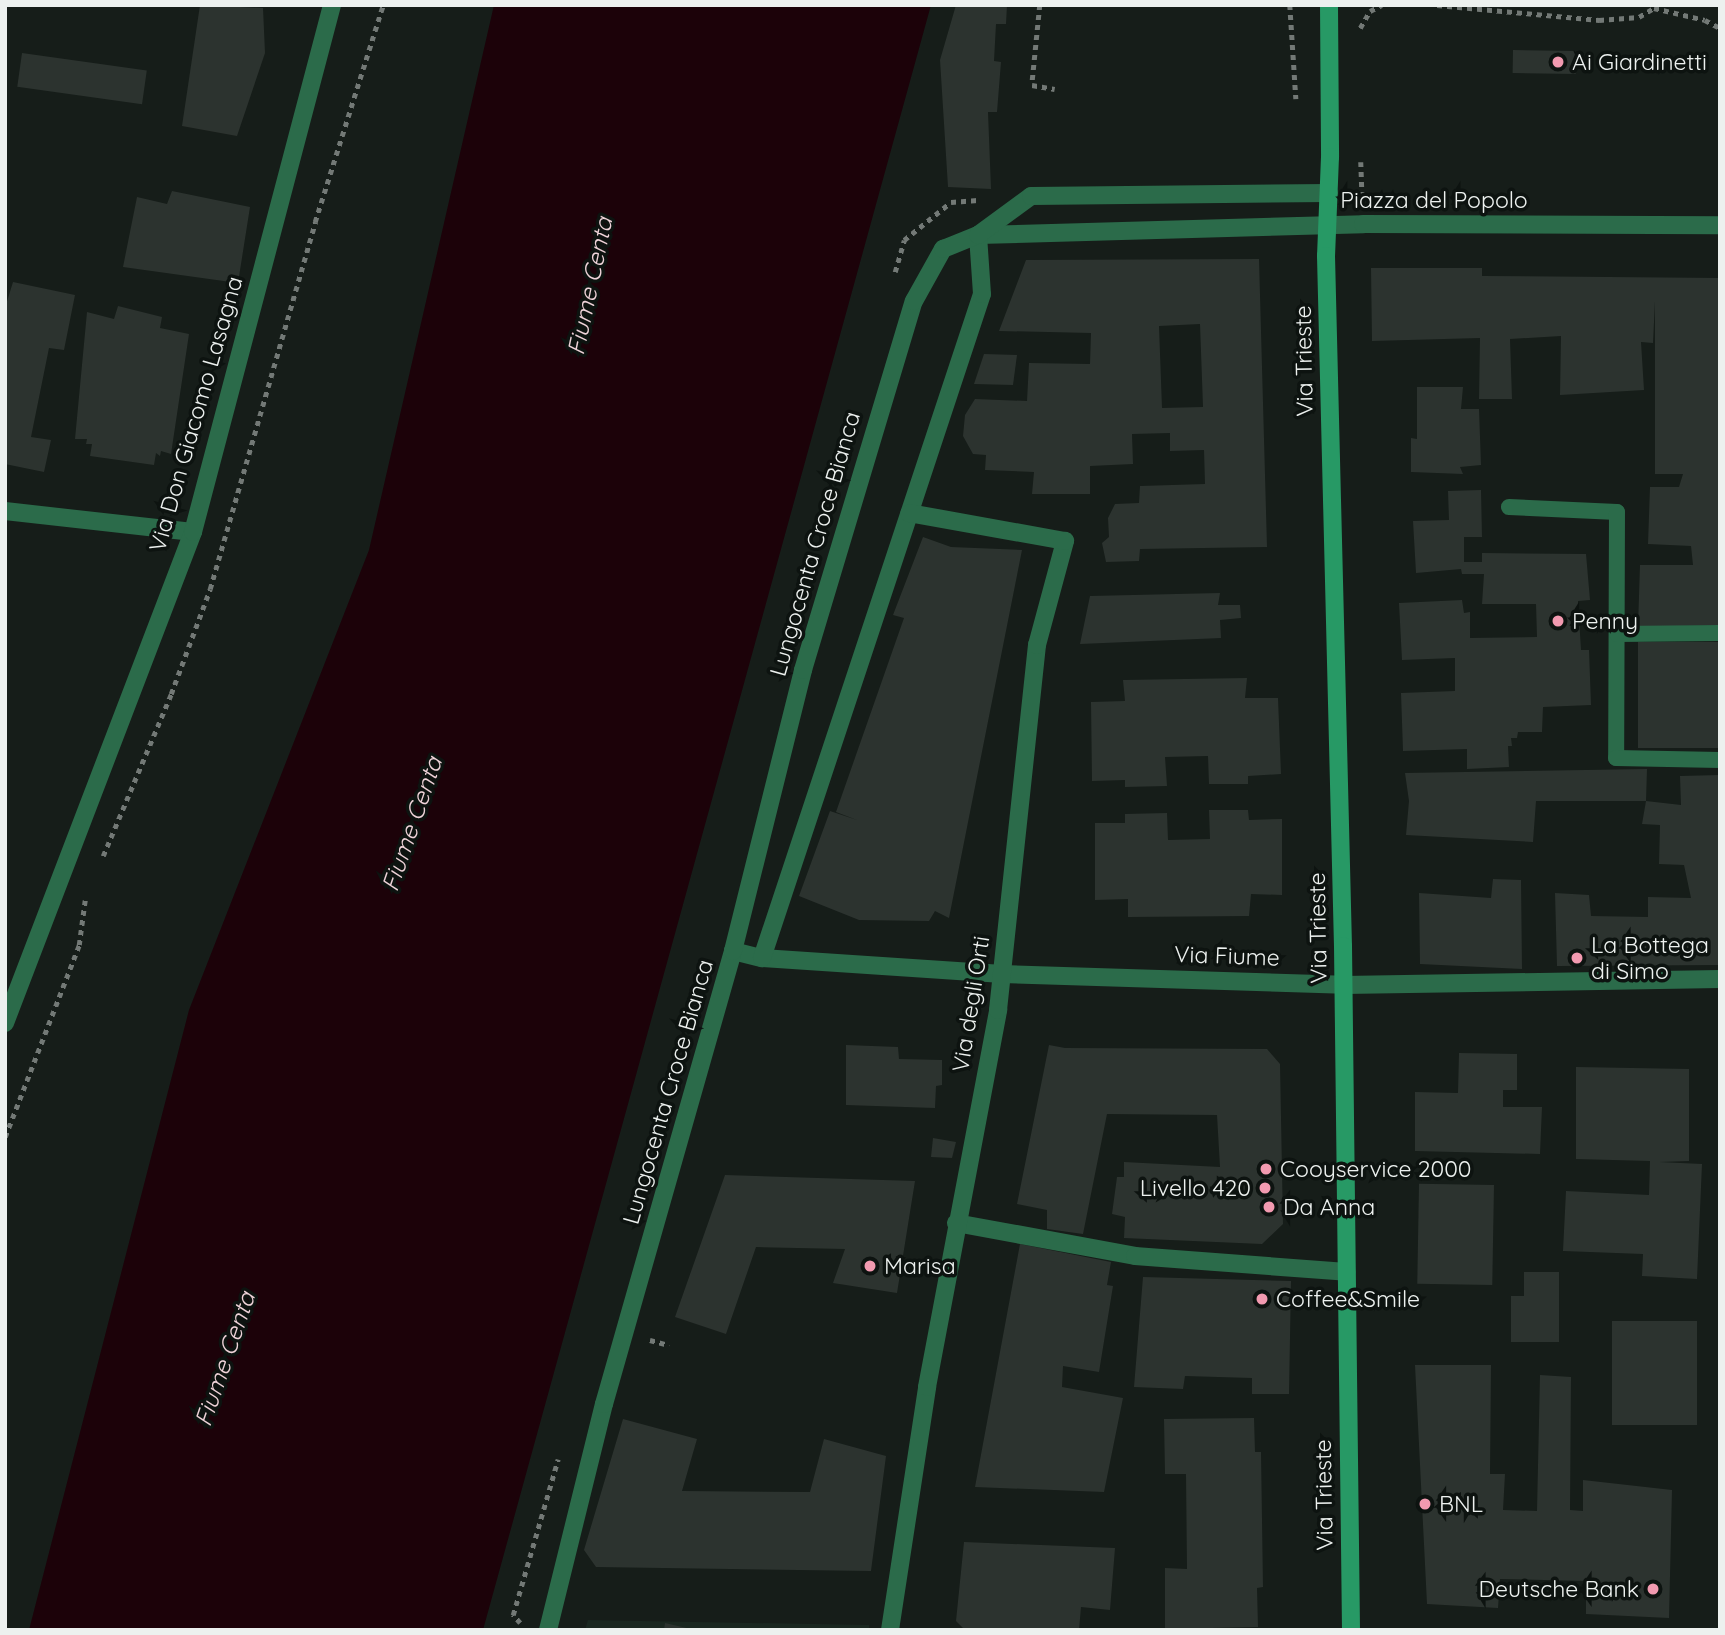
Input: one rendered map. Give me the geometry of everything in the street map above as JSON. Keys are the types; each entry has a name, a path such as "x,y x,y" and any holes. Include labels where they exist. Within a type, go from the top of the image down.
{"street":[{"name":"Via Don Giacomo Lasagna","path":"5,1023 193,532 332,5"},
{"name":"Piazza del Popolo","path":"1329,5 1327,225 1720,225"},
{"path":"978,235 1031,196 1329,193"},
{"path":"978,235 1327,225"},
{"name":"Via Trieste","path":"1327,225 1343,985 1351,1630"},
{"path":"762,958 982,294 978,235"},
{"name":"Lungocenta Croce Bianca","path":"548,1630 604,1404 733,951 803,670 914,301 943,249 978,235"},
{"path":"5,511 193,532"},
{"name":"Via degli Orti","path":"890,1630 956,1223 1002,974 1037,645 1065,541 910,513"},
{"name":"Via Fiume","path":"733,951 762,958 1002,974 1343,985 1720,979"},
{"path":"956,1223 1135,1255 1346,1272"}],"lane":[{"path":"1508,507 1617,512 1616,758 1720,760"},
{"path":"1617,634 1720,633"}],"path":[{"path":"1040,5 1032,85 1055,89"},
{"path":"1290,5 1296,99"},
{"path":"1359,32 1361,22 1370,10 1382,5"},
{"path":"1437,5 1599,20 1639,17 1654,8 1705,20 1720,28"},
{"path":"1361,159 1363,224"}],"shaded area":[{"path":"588,1620 869,1625 869,1630 585,1630"}],"water":[{"name":"Fiume Centa","path":"494,5 931,5 483,1630 29,1630 189,1010 369,550"}],"building":[{"path":"200,5 263,8 265,53 237,136 182,126"},
{"path":"956,5 1007,5 1006,24 996,24 994,61 1001,62 997,112 988,112 991,189 948,187 940,60"},
{"path":"1513,50 1576,51 1576,74 1513,73"},
{"path":"22,53 147,71 142,104 17,87"},
{"path":"172,191 250,207 238,283 123,267 137,197 167,204"},
{"path":"1259,259 1267,547 1140,549 1139,561 1106,562 1102,543 1109,537 1108,518 1115,504 1139,503 1140,486 1205,484 1204,450 1170,451 1170,433 1132,434 1133,464 1090,466 1090,494 1032,494 1034,472 985,470 986,455 973,454 963,436 965,415 975,399 1027,401 1029,363 1090,364 1091,333 999,331 1026,260","holes":["1200,324 1203,407 1162,408 1159,326"]},
{"path":"1371,268 1482,268 1482,276 1720,278 1720,625 1638,627 1640,565 1693,565 1691,546 1648,544 1650,487 1679,487 1683,474 1655,474 1655,301 1653,343 1641,342 1644,390 1560,395 1561,336 1510,339 1512,399 1479,399 1480,338 1372,341"},
{"path":"13,282 75,295 64,350 49,348 31,437 51,440 44,472 5,464 5,308"},
{"path":"118,306 162,317 160,328 189,334 171,454 161,451 160,456 156,453 154,465 90,456 92,444 86,444 87,439 75,439 87,312 114,319"},
{"path":"984,354 1017,355 1013,385 974,384"},
{"path":"1417,387 1463,387 1461,409 1479,409 1481,465 1460,467 1463,474 1411,472 1411,438 1417,439"},
{"path":"1481,490 1482,537 1464,537 1464,562 1482,562 1482,553 1586,554 1590,600 1578,601 1581,650 1589,650 1591,705 1543,707 1542,732 1518,732 1517,738 1511,738 1512,746 1508,746 1509,767 1467,769 1467,749 1403,751 1401,693 1455,691 1455,658 1402,660 1399,603 1462,600 1464,613 1470,612 1470,638 1537,637 1536,604 1482,604 1484,574 1462,574 1461,569 1416,573 1413,521 1449,520 1448,491"},
{"path":"923,537 951,547 1022,550 949,918 935,911 929,921 859,920 799,896 830,811 857,820 836,812 904,618 893,615"},
{"path":"1220,593 1218,605 1240,605 1241,618 1220,620 1221,638 1080,644 1090,596"},
{"path":"1638,642 1720,642 1720,748 1638,748"},
{"path":"1247,678 1245,698 1278,698 1281,774 1248,776 1248,784 1209,784 1208,756 1165,757 1167,786 1125,787 1125,780 1092,781 1091,702 1125,701 1123,680"},
{"path":"1647,769 1646,801 1536,801 1533,842 1406,835 1409,801 1405,773"},
{"path":"1720,775 1720,965 1557,966 1555,893 1589,895 1591,916 1648,917 1648,897 1691,898 1684,865 1659,864 1660,825 1642,824 1646,801 1681,805 1680,776"},
{"path":"1209,810 1248,810 1249,820 1282,819 1282,895 1251,894 1249,916 1128,917 1128,899 1095,900 1095,823 1125,823 1125,814 1167,813 1168,840 1210,839"},
{"path":"1493,879 1521,880 1522,969 1420,964 1419,893 1491,898"},
{"path":"846,1045 898,1047 899,1059 942,1060 942,1085 936,1086 935,1108 846,1105"},
{"path":"1049,1045 1065,1048 1267,1049 1280,1064 1283,1224 1262,1244 1124,1238 1125,1217 1112,1214 1117,1177 1124,1177 1124,1162 1220,1167 1217,1115 1107,1114 1083,1234 1047,1229 1047,1210 1017,1204"},
{"path":"1459,1053 1517,1054 1517,1090 1503,1090 1503,1107 1542,1107 1540,1154 1415,1151 1415,1092 1458,1093"},
{"path":"1576,1067 1689,1069 1689,1161 1659,1162 1702,1164 1697,1279 1642,1276 1643,1254 1563,1251 1566,1191 1649,1195 1650,1161 1576,1159"},
{"path":"933,1138 956,1142 952,1158 931,1157"},
{"name":"Marisa","path":"725,1175 915,1181 897,1293 833,1283 845,1249 756,1247 726,1334 675,1317"},
{"path":"1419,1184 1494,1185 1492,1285 1417,1284"},
{"path":"1020,1244 1111,1262 1107,1285 1113,1286 1099,1372 1063,1366 1062,1387 1123,1398 1104,1492 975,1487"},
{"path":"1524,1272 1559,1272 1559,1342 1511,1342 1511,1296 1524,1296"},
{"path":"1143,1277 1291,1281 1289,1394 1252,1394 1252,1378 1185,1376 1183,1389 1134,1387"},
{"path":"1612,1321 1697,1321 1697,1425 1612,1425"},
{"path":"1415,1365 1491,1365 1490,1474 1505,1474 1503,1510 1537,1511 1540,1375 1571,1377 1570,1510 1583,1511 1583,1480 1672,1490 1669,1618 1586,1614 1586,1581 1500,1579 1498,1608 1427,1604"},
{"path":"1254,1418 1255,1452 1261,1452 1263,1587 1257,1588 1258,1627 1165,1629 1165,1568 1187,1569 1186,1474 1165,1474 1164,1419"},
{"path":"623,1419 697,1439 682,1491 810,1492 824,1439 886,1456 871,1571 596,1567 584,1550"},
{"path":"964,1542 1115,1548 1110,1610 1081,1607 1079,1630 965,1630 956,1621"},
{"path":"665,1623 691,1629 691,1630 664,1630"}],"place":[{"name":"Ai Giardinetti","path":"1558,62"},
{"name":"Penny","path":"1558,621"},
{"name":"La Bottega di Simo","path":"1577,958"},
{"name":"Cooyservice 2000","path":"1266,1169"},
{"name":"Livello 420","path":"1265,1188"},
{"name":"Da Anna","path":"1269,1207"},
{"name":"Marisa","path":"870,1266"},
{"name":"Coffee&Smile","path":"1262,1299"},
{"name":"BNL","path":"1425,1504"},
{"name":"Deutsche Bank","path":"1653,1589"}]}
